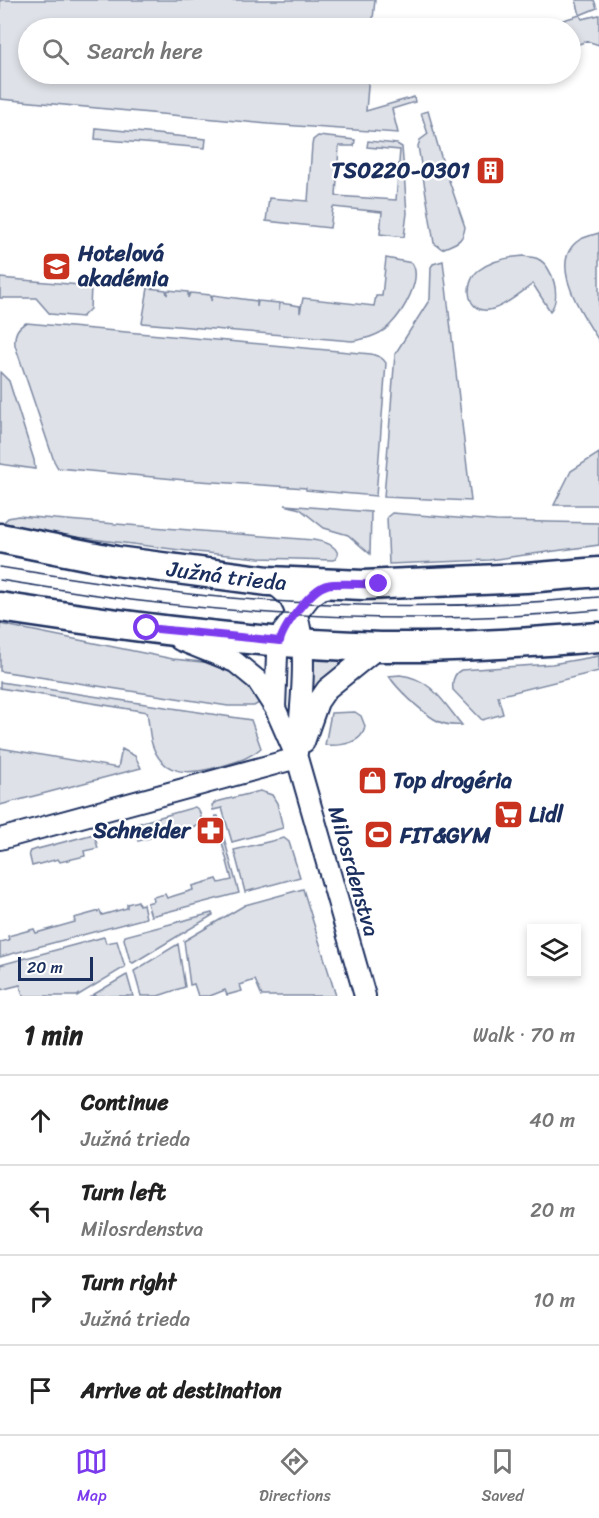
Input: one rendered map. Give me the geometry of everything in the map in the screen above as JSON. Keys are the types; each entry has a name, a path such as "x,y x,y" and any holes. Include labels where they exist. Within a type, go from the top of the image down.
{"street":[{"name":"Južná trieda","path":"0,538 162,569 327,585 526,578 599,572"},
{"path":"268,581 288,596 296,614"},
{"name":"Milosrdenstva","path":"275,708 277,655 291,642 282,633 310,597 327,585"},
{"path":"0,607 147,628 291,642 379,647 488,645 599,637"},
{"name":"Milosrdenstva","path":"147,628 235,662 257,680 275,708 297,758 365,996"},
{"path":"291,642 297,758"},
{"path":"297,758 318,702 327,689 379,647"},
{"path":"0,839 297,758"}],"shaded area":[{"path":"0,0 375,0 373,18 18,18 18,84 368,84 366,111 414,97 415,102 392,109 398,133 268,124 0,99"},
{"path":"576,0 594,0 597,8 580,15"},
{"path":"580,15 582,19 599,15 599,45 587,41 581,43 581,18 570,18"},
{"path":"428,111 465,227 460,239 442,249 434,243 418,146 420,140 428,134 421,113"},
{"path":"96,128 206,139 205,148 95,139"},
{"path":"318,136 355,140 354,146 339,146 336,196 396,200 400,150 367,147 368,141 397,144 402,147 407,213 404,237 380,234 382,212 333,207 330,228 266,221 269,198 308,201 312,145 313,140"},
{"path":"599,233 599,341 573,296 566,270 567,258 576,242"},
{"path":"524,256 538,259 552,275 555,298 550,311 533,284 498,307 484,310 477,308 473,304 469,290 470,283 479,270 501,260"},
{"path":"386,258 412,263 415,278 406,304 395,319 378,334 368,338 352,341 142,323 148,288 166,290 167,295 168,290 188,292 188,298 190,293 211,295 211,301 213,295 257,301 257,307 258,301 279,303 279,310 280,303 300,306 300,313 303,298 374,306 376,296 382,296"},
{"path":"443,261 471,501 384,497 395,354 430,299 431,267"},
{"path":"0,278 91,286 90,309 82,317 50,314 36,298 0,298"},
{"path":"26,323 371,354 380,357 386,363 376,496 306,490 306,488 58,468 15,345 17,332"},
{"path":"0,372 9,381 35,469 0,464"},
{"path":"599,453 599,505 554,505 571,471"},
{"path":"285,505 371,512 370,554 348,535 324,528 300,509"},
{"path":"392,513 496,521 599,523 599,545 489,560 389,564 387,517"},
{"path":"18,516 313,540 331,545 338,554 333,560 259,558 68,536 4,525 3,523 8,518"},
{"path":"0,624 173,659 212,663 236,675 251,690 259,703 254,706 228,706 0,671"},
{"path":"599,656 599,671 498,696 503,714 482,720 453,690 454,678 461,670 552,664"},
{"path":"319,658 350,660 315,689 310,690 311,660"},
{"path":"389,676 411,677 428,686 443,700 462,725 440,722 423,711 403,693"},
{"path":"0,682 251,720 261,748 246,758 218,767 198,771 179,771 163,763 157,755 151,740 147,712 0,688"},
{"path":"355,712 361,716 365,726 360,737 350,743 325,745 331,713"},
{"path":"0,748 118,768 122,749 135,756 141,768 0,805"},
{"path":"260,791 272,795 277,803 283,828 232,842 222,808 213,810 212,805"},
{"path":"195,807 199,810 203,824 177,831 176,827 150,834 150,838 138,841 134,828 136,824"},
{"path":"215,816 218,816 239,893 151,916 147,903 154,901 153,897 165,894 167,898 193,890 192,886 217,879 219,883 232,880"},
{"path":"94,834 98,848 84,851 85,856 60,862 58,859 32,866 30,851"},
{"path":"284,838 289,842 300,877 245,892 234,850"},
{"path":"303,889 336,996 262,996 255,980 240,985 242,991 227,995 225,990 210,996 198,996 194,984 190,985 184,941 245,905"},
{"path":"138,901 139,905 143,904 146,918 0,957 0,942 9,940 8,936 34,929 36,933 75,922 74,918 100,911 102,915 127,908 127,904"},
{"path":"212,913 213,915 133,963 130,961 125,936"},
{"path":"104,937 106,943 117,941 125,967 77,996 23,996 20,985 0,990 0,965"},
{"path":"178,944 185,987 158,996 141,996 134,971"},
{"path":"127,975 133,996 91,996 125,976"}],"tram line":[{"path":"0,567 182,593 305,603 403,606 501,604 599,597"},
{"path":"0,580 87,594 197,607 369,618 484,617 599,610"}],"place":[{"name":"TS0220-0301","path":"491,170"},
{"name":"Hotelová akadémia","path":"57,266"},
{"name":"Top drogéria","path":"372,780"},
{"name":"Lidl","path":"508,814"},
{"name":"Schneider","path":"211,830"},
{"name":"FIT&GYM","path":"379,835"}],"route":[{"path":"147,628 280,641 282,633 305,602 327,585 379,584"}]}
